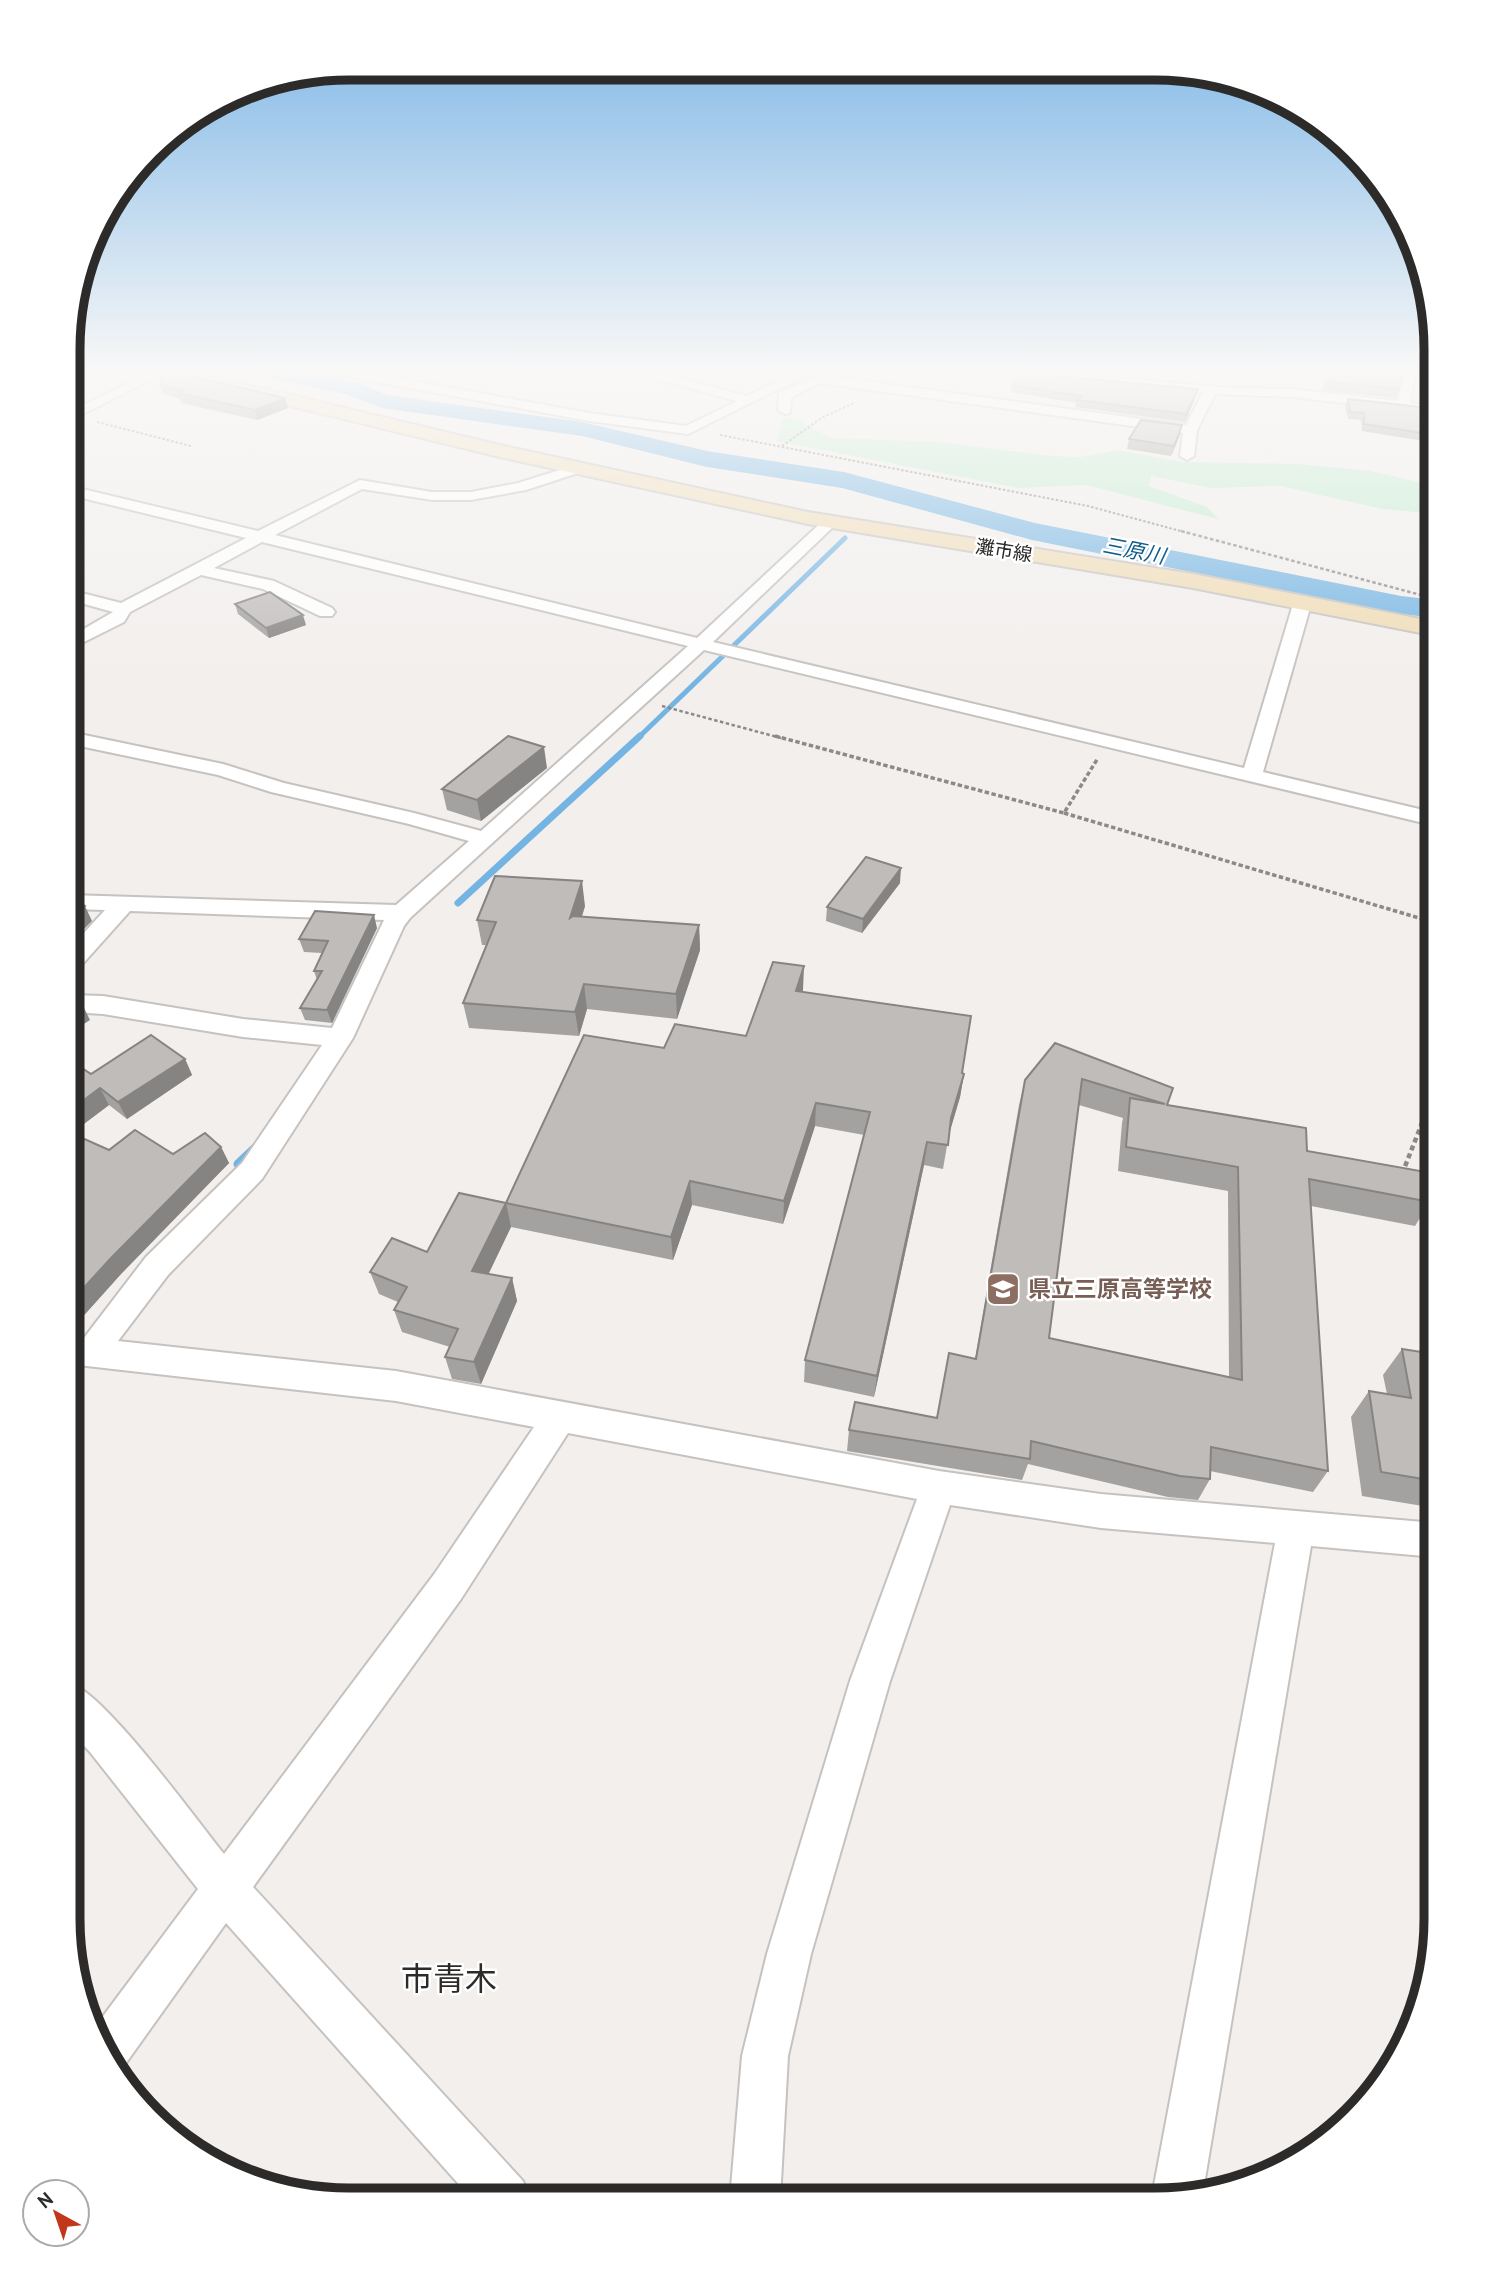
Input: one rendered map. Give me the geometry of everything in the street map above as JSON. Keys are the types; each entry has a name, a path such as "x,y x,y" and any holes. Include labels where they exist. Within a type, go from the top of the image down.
{"main road":[{"name":"灘市線","path":"616,476 830,522 1303,601 1424,626"}],"street":[{"path":"80,639 118,618 123,610 360,484 432,496 471,496 521,487 555,476"},
{"path":"80,492 700,645 1424,817"},
{"path":"80,1352 157,1266 252,1171 340,1038 393,924 402,913 641,700 830,522"},
{"path":"198,569 268,585 326,612"},
{"path":"80,598 123,610"},
{"path":"1252,775 1303,601"},
{"path":"80,740 223,770 278,788 414,818 485,839"},
{"path":"80,902 402,913"},
{"path":"80,951 124,904"},
{"path":"80,1004 243,1028 340,1038"},
{"path":"80,1352 396,1386 559,1418 668,1434 939,1487 1101,1511 1424,1539"},
{"path":"111,2044 448,1586 559,1418"},
{"path":"756,2188 765,2056 789,1954 870,1681 939,1487"},
{"path":"1180,2187 1296,1527"},
{"path":"80,1713 104,1738 224,1888 495,2188"}],"path":[{"path":"932,476 1088,506 1424,596"},
{"path":"641,700 1064,813 1424,919"},
{"path":"1064,813 1108,743"},
{"path":"1400,1180 1424,1120"},
{"path":"1412,1184 1424,1189"}],"green space":[{"path":"956,476 1392,476 1424,483 1424,513 1383,509 1280,486 1211,488 1151,476 1149,486 1207,507 1218,519 1086,485 1018,488"}],"building":[{"path":"270,592 303,615 266,628 235,604"},
{"path":"508,736 544,747 477,800 442,789"},
{"path":"866,857 901,868 863,919 827,907"},
{"path":"495,876 582,881 570,918 573,916 699,925 676,994 584,984 575,1012 463,1003 496,922 477,920"},
{"path":"315,911 374,915 327,1010 300,1008 322,971 314,971 328,941 299,939"},
{"path":"773,962 804,966 796,991 971,1016 962,1073 964,1074 951,1118 948,1145 927,1142 877,1376 805,1360 870,1112 816,1103 784,1201 690,1181 671,1237 506,1203 584,1035 664,1048 675,1024 746,1036"},
{"path":"151,1035 185,1059 118,1102 100,1088 80,1103 80,1067 91,1074"},
{"path":"1055,1043 1173,1088 1167,1105 1306,1128 1307,1151 1424,1172 1424,1201 1309,1179 1328,1471 1211,1447 1210,1479 1180,1476 1031,1441 1030,1459 849,1430 855,1402 937,1418 949,1353 976,1359 1025,1080","holes":["1082,1079 1165,1104 1130,1098 1126,1147 1238,1167 1242,1380 1049,1338"]},
{"path":"135,1130 173,1154 205,1133 221,1147 80,1292 80,1137 109,1150"},
{"path":"459,1193 506,1203 472,1271 512,1278 474,1362 445,1357 458,1329 394,1310 407,1287 370,1272 392,1238 427,1252"},
{"path":"1402,1349 1424,1352 1424,1479 1381,1472 1369,1391 1411,1398"}],"waterway":[{"name":"三原川","path":"817,476 844,480 1032,531 1424,608"},
{"path":"638,738 845,538"},
{"path":"458,903 640,736"},
{"path":"238,1164 255,1148"}],"place":[{"name":"県立三原高等学校","path":"1003,1289"}],"district":[{"name":"市青木","path":"449,1979"}]}
